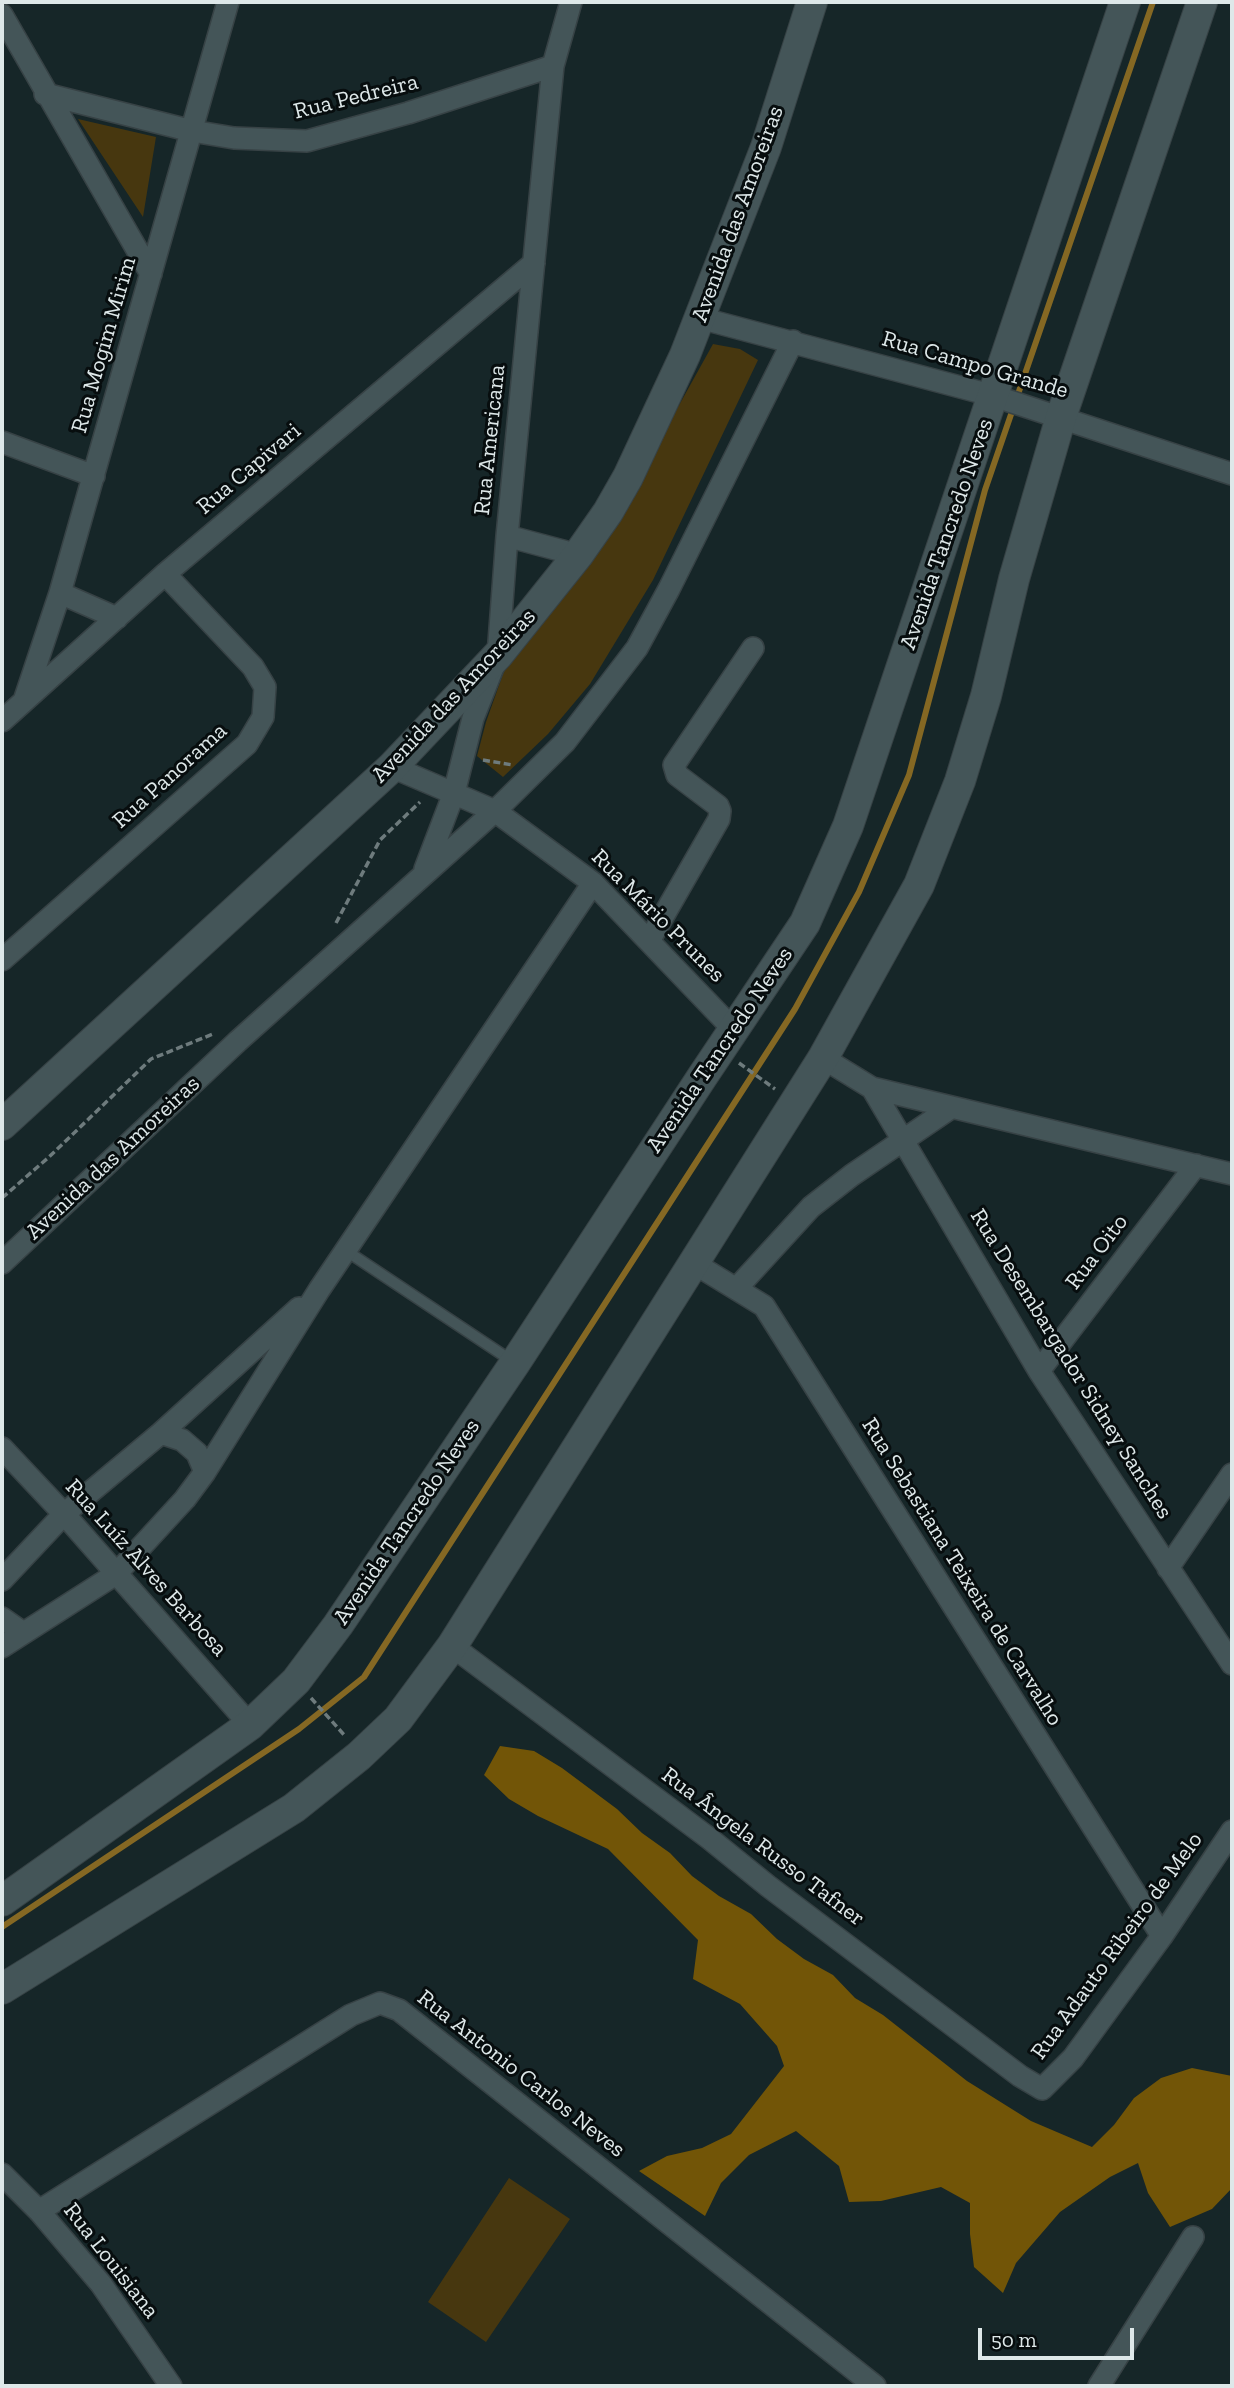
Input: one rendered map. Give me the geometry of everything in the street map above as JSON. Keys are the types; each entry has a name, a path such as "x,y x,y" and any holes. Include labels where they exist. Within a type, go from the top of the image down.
{"main road":[{"name":"Avenida das Amoreiras","path":"2,1125 393,767 498,655 578,555 608,512 665,402 766,148 811,2"},
{"name":"Avenida Tancredo Neves","path":"2,1901 250,1725 296,1681 338,1625 515,1363 805,923 853,813 936,560 999,398 1125,2"},
{"path":"2,1989 294,1808 359,1756 398,1719 452,1646 823,1058 919,885 960,781 986,696 1053,414 1202,2"}],"street":[{"name":"Rua Mogim Mirim","path":"24,701 61,593 228,2"},
{"name":"Rua Americana","path":"423,874 454,793 462,756 483,689 498,655 507,536 553,66 570,2"},
{"path":"2,15 151,274"},
{"name":"Rua Pedreira","path":"46,94 192,131 233,138 307,141 408,113 553,66"},
{"name":"Rua Capivari","path":"2,722 165,574 534,262"},
{"name":"Rua Campo Grande","path":"700,318 999,398 1232,474"},
{"name":"Avenida das Amoreiras","path":"2,1263 239,1041 495,811 565,741 637,648 793,341"},
{"path":"2,443 94,476"},
{"path":"507,536 578,555"},
{"name":"Rua Panorama","path":"2,960 247,744 262,717 265,687 253,667 165,574"},
{"path":"61,593 117,618"},
{"path":"649,941 719,819 718,806 677,775 674,765 754,648"},
{"name":"Rua Mário Prunes","path":"393,767 495,811 593,883 734,1030"},
{"path":"2,1647 116,1574 185,1499 205,1472 318,1290 593,883"},
{"path":"823,1058 872,1088 1232,1174"},
{"name":"Rua Desembargador Sidney Sanches","path":"872,1088 1039,1371 1232,1664"},
{"path":"736,1289 811,1207 902,1139 952,1107"},
{"name":"Rua Oito","path":"1039,1371 1196,1166"},
{"name":"Rua Sebastiana Teixeira de Carvalho","path":"692,1262 764,1306 1162,1936"},
{"path":"2,1580 64,1514 161,1433 318,1290"},
{"path":"161,1433 182,1440 197,1453 205,1472"},
{"name":"Rua Luíz Alves Barbosa","path":"2,1448 64,1514 250,1725"},
{"path":"1168,1568 1232,1474"},
{"path":"2,1618 22,1632"},
{"name":"Rua Ângela Russo Tafner","path":"452,1646 1020,2076 1042,2089"},
{"name":"Rua Adauto Ribeiro de Melo","path":"1042,2089 1073,2058 1162,1936 1232,1831"},
{"name":"Rua Antonio Carlos Neves","path":"39,2211 351,2015 380,2003 399,2010 876,2386"},
{"name":"Rua Louisiana","path":"2,2174 39,2211 101,2284 171,2386"},
{"path":"1099,2386 1193,2237"}],"lane":[{"path":"345,1250 515,1363"}],"path":[{"path":"462,756 522,767 526,780"},
{"path":"327,931 337,922 380,840 429,794 433,784"},
{"path":"2,1198 49,1157 150,1059 215,1033"},
{"path":"734,1060 769,1084"},
{"path":"302,1689 339,1727"}],"shaded area":[{"path":"78,119 156,137 143,217"},
{"path":"713,344 740,349 758,360 653,580 590,684 548,734 503,777 477,756 515,640 653,452"},
{"path":"500,1746 534,1751 562,1768 670,1853 692,1876 719,1896 751,1914 777,1939 804,1959 833,1975 855,1998 883,2015 967,2081 1031,2121 1092,2147 1114,2125 1134,2098 1161,2078 1192,2068 1232,2076 1232,2188 1212,2209 1170,2227 1148,2193 1138,2163 1110,2177 1060,2212 1016,2263 1003,2293 974,2267 970,2203 941,2187 881,2201 849,2202 839,2166 796,2131 749,2155 721,2183 705,2216 639,2171 667,2156 702,2148 731,2134 784,2066 777,2046 740,2004 693,1979 698,1940 608,1849 538,1816 509,1799 484,1775"},
{"path":"509,2178 570,2219 486,2342 428,2302"}],"waterway":[{"path":"2,1927 299,1729 364,1677 795,1009 859,892 909,775 985,490 1153,2"}]}
